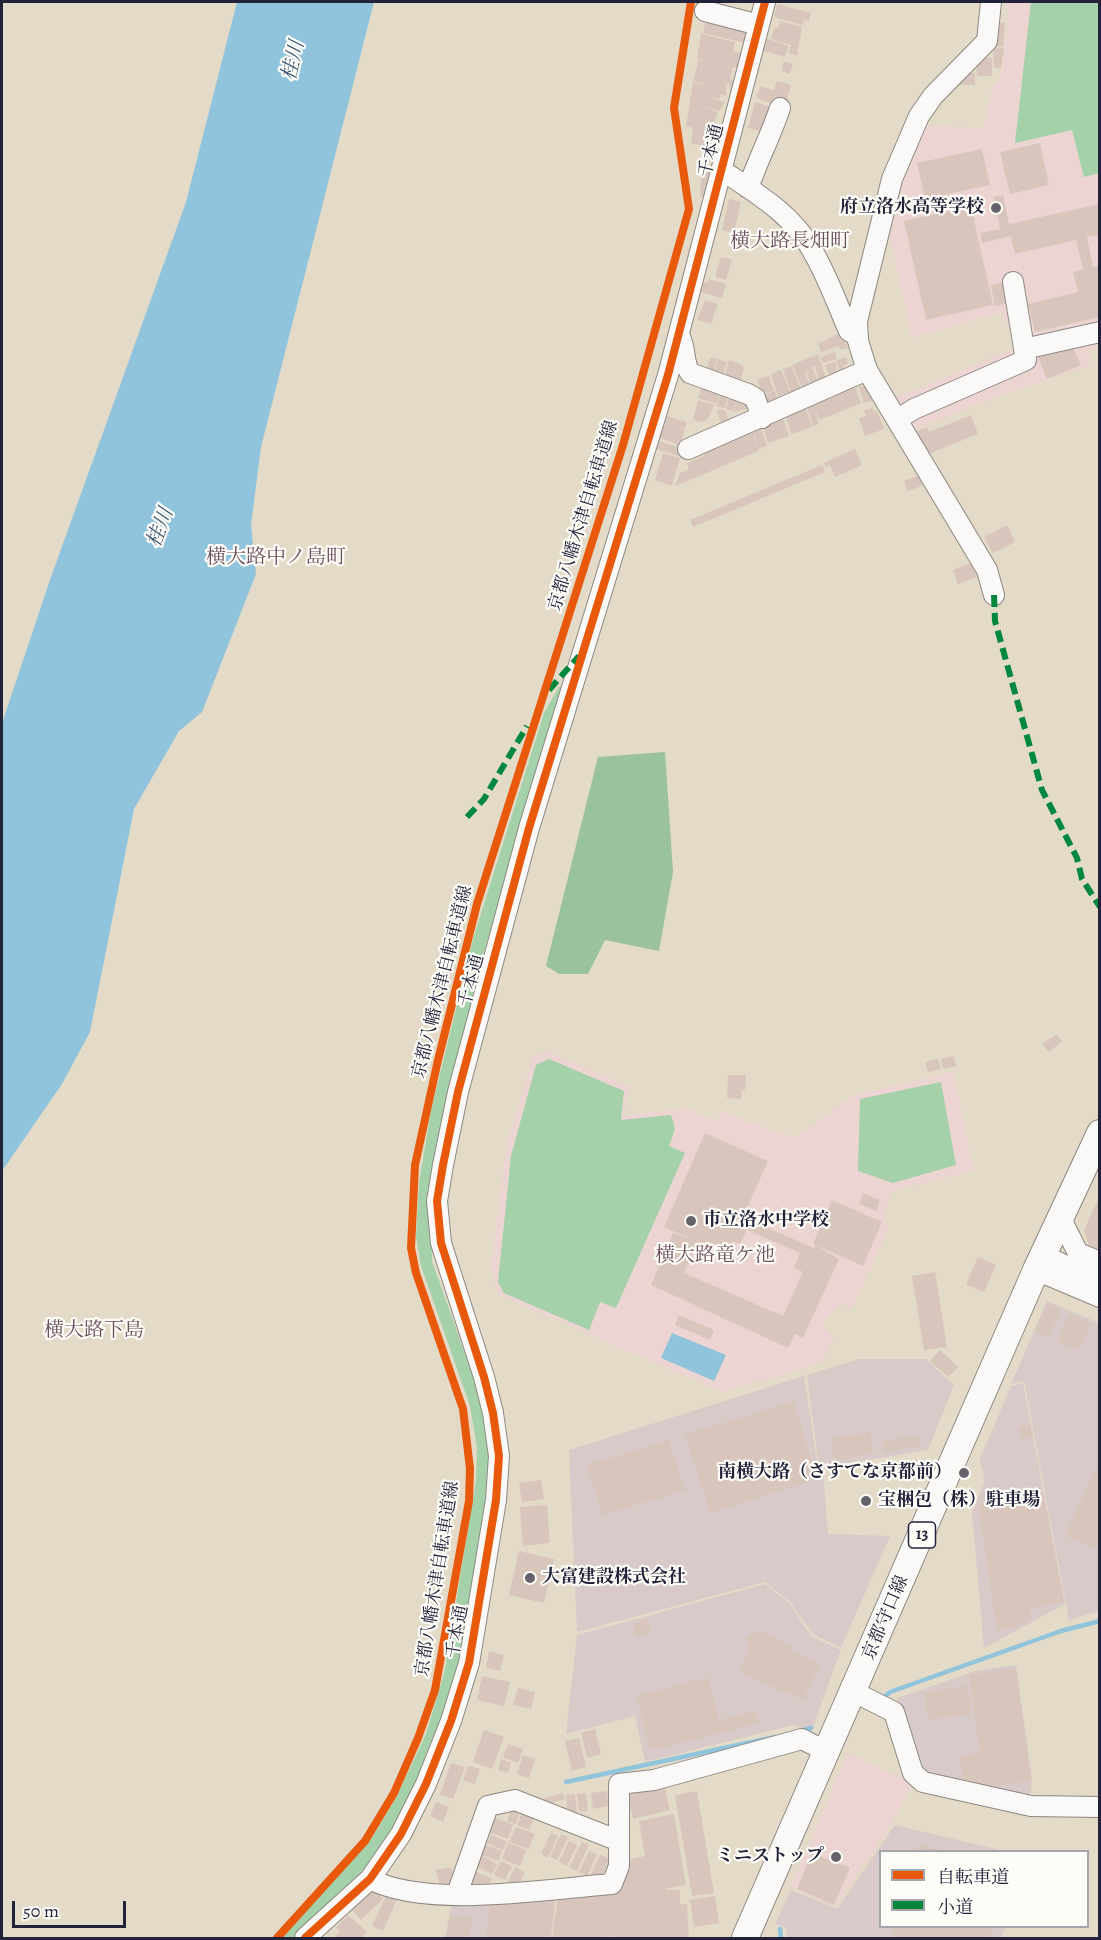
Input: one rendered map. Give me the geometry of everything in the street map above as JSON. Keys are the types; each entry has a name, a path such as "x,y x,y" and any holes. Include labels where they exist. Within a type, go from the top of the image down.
{"main road":[{"name":"京都守口線","path":"745,1938 827,1752 861,1696 1040,1263 1100,1132"}],"street":[{"name":"千本通","path":"305,1938 370,1879 401,1834 426,1784 452,1721 469,1663 496,1500 499,1456 493,1413 441,1243 437,1201 442,1165 458,1092 529,828 679,334 765,2"},
{"path":"991,2 987,41 933,96 919,116 891,179 857,321 858,336 867,370 987,570 994,595"},
{"path":"705,11 759,25"},
{"path":"748,188 763,144 771,134 780,108"},
{"path":"723,171 783,215 801,233 812,250 849,330 858,336"},
{"path":"898,419 914,409 1026,360 1013,282"},
{"path":"1024,349 1100,332"},
{"path":"679,334 685,346 686,367 690,374 755,398 762,418"},
{"path":"688,449 867,370"},
{"path":"1060,1219 1078,1253 1100,1262"},
{"path":"1040,1263 1100,1282"},
{"path":"1040,1263 1100,1297"},
{"path":"861,1696 894,1712 913,1773 923,1782 1032,1806 1100,1807"},
{"path":"370,1879 388,1889 457,1894 612,1884 619,1866 619,1784 654,1780 802,1739 827,1752"},
{"path":"457,1894 488,1806 514,1800 619,1841"}],"shaded area":[{"name":"府立洛水高等学校","path":"1006,2 1099,2 1100,347 1089,349 1090,365 1011,391 913,430 893,399 1015,348 1003,312 912,338 888,228 897,188 920,124 983,129 993,84 1000,79 1009,19"},
{"name":"市立洛水中学校","path":"546,1051 629,1086 623,1116 690,1108 714,1122 722,1112 794,1138 855,1095 953,1072 974,1171 894,1190 883,1212 889,1230 850,1311 841,1302 822,1324 834,1337 821,1363 722,1392 499,1295 491,1268 506,1147 533,1057"},
{"path":"1047,1301 1099,1323 1099,1611 1069,1620 1024,1381 1011,1384"},
{"path":"859,1359 926,1359 954,1385 928,1450 819,1468 807,1375"},
{"path":"804,1376 818,1469 823,1469 828,1534 890,1536 841,1648 813,1634 790,1602 765,1582 577,1632 569,1450"},
{"path":"1023,1383 1065,1604 984,1648 972,1513 984,1483 979,1461 1011,1386"},
{"path":"765,1584 789,1603 812,1637 841,1650 811,1733 794,1725 645,1762 635,1716 566,1734 577,1635"},
{"path":"1016,1665 1032,1779 1030,1799 930,1780 915,1765 897,1698 976,1671"},
{"name":"ミニストップ","path":"848,1752 913,1784 890,1827 835,1907 791,1887"},
{"path":"895,1825 1000,1850 879,1850 879,1928 1005,1928 1001,1938 788,1938 786,1928 775,1924 791,1890 837,1909"},
{"path":"556,1896 551,1938 445,1938 453,1897"}],"green space":[{"path":"1031,2 1099,2 1099,173 1084,177 1072,130 1015,143"},
{"path":"566,684 477,974 431,1183 432,1261 472,1374 486,1424 491,1481 456,1682 440,1738 394,1837 299,1938 280,1938 370,1841 396,1798 426,1734 444,1674 476,1481 477,1448 470,1406 421,1266 416,1236 419,1183 431,1111 473,939 544,713 559,687"},
{"path":"665,752 673,872 659,951 605,940 588,974 559,974 546,966 598,757"},
{"path":"549,1059 624,1091 621,1120 671,1115 675,1129 669,1146 685,1153 616,1308 600,1302 589,1330 504,1293 498,1282 511,1156 536,1065"},
{"path":"941,1082 956,1165 893,1183 858,1171 860,1099"}],"water":[{"name":"桂川","path":"237,2 374,2 261,447 251,525 256,574 202,712 179,731 134,809 90,1032 62,1084 2,1171 2,723 51,577 186,202"},
{"path":"672,1333 726,1355 714,1381 661,1358"}],"building":[{"path":"777,4 811,13 809,21 804,20 803,25 774,17"},
{"path":"707,16 751,24 746,43 703,33"},
{"path":"780,21 802,27 797,56 789,53 791,45 771,39 774,27 778,29"},
{"path":"995,22 1005,23 1003,47 994,46"},
{"path":"701,34 735,42 733,51 741,53 737,68 733,67 730,79 740,82 736,92 729,89 729,84 726,84 726,96 721,94 720,99 707,96 725,102 719,111 700,106 718,112 714,123 722,125 721,129 717,128 710,148 691,143 693,128 686,126 693,82 721,88 693,81 699,59 720,64 697,58"},
{"path":"765,38 789,46 785,57 761,50"},
{"path":"993,48 1004,48 1001,68 994,68"},
{"path":"976,58 992,58 992,76 977,76"},
{"path":"784,61 793,64 790,74 781,71"},
{"path":"962,73 975,73 975,85 951,85"},
{"path":"777,81 791,85 785,107 771,103 773,95 770,103 756,98 760,86 774,90"},
{"path":"755,102 774,108 766,133 748,128"},
{"path":"1040,143 1049,185 1010,194 1000,152"},
{"path":"982,149 990,185 925,199 917,163"},
{"path":"702,165 714,168 706,198 700,196"},
{"path":"1003,195 1009,224 1100,204 1100,235 1087,237 1093,267 1100,266 1100,317 1035,332 1028,304 1078,292 1073,272 1083,269 1076,240 1015,254 1011,236 982,243 980,233 1000,229 993,197"},
{"path":"729,199 741,202 734,233 722,230"},
{"path":"971,206 993,305 926,320 904,221"},
{"path":"721,257 732,260 726,280 715,277"},
{"path":"709,279 726,284 722,298 701,292 704,282 708,283"},
{"path":"1006,282 1010,303 995,306 991,285"},
{"path":"705,300 718,304 711,324 697,320"},
{"path":"839,333 843,335 848,348 840,350 839,346 821,352 818,344"},
{"path":"1070,341 1081,365 1047,379 1037,355"},
{"path":"835,352 837,359 823,363 821,357"},
{"path":"818,354 826,378 819,380 815,366 812,367 818,381 810,384 807,372 811,370 804,372 810,385 802,388 792,365"},
{"path":"710,357 717,359 712,376 705,374"},
{"path":"846,357 848,364 843,366 845,371 840,373 836,360"},
{"path":"718,359 727,362 722,378 713,376"},
{"path":"729,360 744,368 739,385 731,383 733,375 730,382 724,380"},
{"path":"835,362 838,374 831,380 825,365"},
{"path":"791,366 801,389 791,393 783,369"},
{"path":"781,370 790,392 778,396 771,374"},
{"path":"769,376 774,391 762,394 757,380"},
{"path":"702,385 720,391 716,404 698,398"},
{"path":"866,385 873,400 864,403 859,387"},
{"path":"855,387 861,403 820,420 815,411 819,424 813,426 807,407"},
{"path":"721,391 729,394 725,408 716,406"},
{"path":"775,391 778,402 764,406 761,396"},
{"path":"730,395 749,400 746,409 734,412 736,402 733,411 726,409"},
{"path":"698,400 714,405 707,420 702,422 693,420"},
{"path":"872,408 874,412 877,411 884,429 865,436 859,418 866,416 864,411"},
{"path":"806,409 812,427 791,434 786,416"},
{"path":"725,410 731,425 723,428 717,411"},
{"path":"971,415 978,434 926,455 916,432 927,427 929,432"},
{"path":"667,416 687,422 685,429 670,425 685,430 680,445 659,438"},
{"path":"783,419 789,436 768,443 763,427"},
{"path":"761,428 767,446 759,449 753,430"},
{"path":"753,431 759,451 675,486 680,473 689,470 687,463 704,456 702,450"},
{"path":"656,440 681,448 678,456 653,448"},
{"path":"855,449 862,465 835,477 830,465 826,467 824,463"},
{"path":"663,453 680,458 672,486 655,480"},
{"path":"822,465 825,472 693,527 690,520"},
{"path":"923,474 927,484 908,491 904,481"},
{"path":"1007,525 1015,542 993,553 984,537"},
{"path":"971,563 977,577 958,584 953,570"},
{"path":"1057,1034 1062,1042 1048,1052 1042,1044"},
{"path":"953,1056 956,1066 943,1069 941,1059"},
{"path":"938,1059 941,1069 928,1072 925,1062"},
{"path":"728,1075 746,1075 745,1090 742,1090 741,1099 727,1098"},
{"path":"705,1133 768,1161 743,1217 814,1248 815,1245 839,1259 803,1338 795,1334 788,1348 651,1285 673,1233 691,1239 664,1227","holes":["747,1230 800,1253 794,1268 803,1272 783,1316 684,1273 698,1242 726,1255 733,1241 740,1244"]},
{"path":"863,1193 880,1200 876,1211 859,1204"},
{"path":"1100,1195 1100,1244 1097,1249 1089,1246 1084,1230"},
{"path":"832,1200 882,1222 863,1266 813,1244"},
{"path":"978,1257 996,1265 984,1292 966,1284"},
{"path":"935,1272 947,1347 924,1350 912,1276"},
{"path":"1048,1304 1061,1310 1048,1338 1035,1332"},
{"path":"1069,1314 1091,1323 1079,1350 1057,1341"},
{"path":"679,1315 714,1330 710,1340 675,1325"},
{"path":"940,1350 958,1367 948,1377 930,1361"},
{"path":"793,1401 818,1479 710,1513 685,1435"},
{"path":"1030,1425 1033,1437 1021,1439 1018,1427"},
{"path":"870,1432 874,1453 835,1461 830,1439"},
{"path":"919,1436 920,1446 884,1452 882,1441"},
{"path":"669,1440 685,1490 603,1515 587,1465"},
{"path":"1100,1459 1100,1550 1065,1536"},
{"path":"541,1480 544,1499 522,1502 519,1483"},
{"path":"1044,1498 1064,1602 1030,1609 1031,1618 1015,1627 997,1630 978,1505 1008,1500 1010,1505"},
{"path":"547,1505 550,1543 523,1546 520,1507"},
{"path":"519,1551 554,1559 544,1603 509,1595"},
{"path":"648,1619 651,1633 636,1637 633,1624"},
{"path":"763,1631 793,1649 792,1652 820,1664 803,1700 739,1672 749,1648 746,1636"},
{"path":"489,1651 504,1655 500,1671 486,1668"},
{"path":"1016,1668 1031,1781 985,1788 964,1785 960,1756 980,1753 969,1675"},
{"path":"482,1676 510,1682 504,1706 477,1700"},
{"path":"708,1677 719,1720 756,1711 759,1723 650,1750 636,1696"},
{"path":"968,1686 972,1714 928,1720 924,1692"},
{"path":"518,1688 535,1692 531,1709 513,1705"},
{"path":"595,1729 601,1754 587,1758 581,1733"},
{"path":"484,1730 504,1737 492,1769 473,1762"},
{"path":"579,1738 586,1767 572,1771 565,1741"},
{"path":"508,1744 523,1749 518,1763 503,1757"},
{"path":"523,1755 535,1759 529,1778 517,1774"},
{"path":"501,1759 511,1763 508,1773 498,1770"},
{"path":"451,1763 465,1767 453,1799 440,1794"},
{"path":"468,1766 480,1769 475,1784 463,1780"},
{"path":"664,1784 670,1810 633,1819 627,1793"},
{"path":"607,1791 609,1806 593,1809 591,1793"},
{"path":"697,1791 714,1893 692,1896 675,1795"},
{"path":"563,1793 565,1799 546,1804 544,1798"},
{"path":"586,1793 588,1811 579,1812 577,1794"},
{"path":"575,1794 577,1813 568,1814 566,1795"},
{"path":"436,1802 449,1807 443,1822 430,1816"},
{"path":"513,1805 521,1808 516,1824 507,1821"},
{"path":"523,1810 535,1816 529,1830 517,1825"},
{"path":"674,1814 686,1885 667,1888 667,1890 680,1890 680,1904 687,1904 689,1938 609,1938 609,1935 606,1938 552,1938 558,1896 620,1893 628,1860 645,1856 639,1821"},
{"path":"494,1817 513,1825 508,1839 489,1832"},
{"path":"516,1827 535,1834 528,1849 509,1842"},
{"path":"551,1833 558,1836 548,1858 541,1854"},
{"path":"561,1834 568,1837 557,1860 550,1857"},
{"path":"491,1835 507,1842 503,1850 487,1843"},
{"path":"569,1841 577,1845 567,1866 559,1862"},
{"path":"582,1842 589,1845 577,1871 569,1867"},
{"path":"508,1843 526,1850 520,1866 502,1859"},
{"path":"919,1844 940,1850 918,1850"},
{"path":"485,1845 502,1851 499,1861 481,1855"},
{"path":"589,1851 597,1854 587,1876 579,1872"},
{"path":"812,1853 850,1868 834,1905 797,1889"},
{"path":"600,1854 610,1859 600,1879 591,1874"},
{"path":"482,1856 497,1864 492,1874 477,1867"},
{"path":"501,1861 512,1866 505,1880 494,1875"},
{"path":"451,1867 455,1883 440,1887 436,1870"},
{"path":"515,1867 525,1872 518,1886 508,1881"},
{"path":"472,1870 492,1879 487,1889 467,1880"},
{"path":"370,1885 383,1899 361,1920 348,1906"},
{"path":"387,1894 397,1899 383,1931 372,1926"},
{"path":"715,1896 719,1923 694,1927 690,1900"},
{"path":"491,1897 555,1904 550,1938 486,1938"},
{"path":"348,1915 367,1932 361,1938 335,1936 340,1931 336,1928"},
{"path":"450,1916 472,1919 469,1938 446,1938"},
{"path":"894,1928 992,1928 990,1938 891,1938"}],"waterway":[{"path":"881,1700 890,1692 1061,1631 1100,1621"},
{"path":"798,1732 811,1728"},
{"path":"566,1782 775,1737"},
{"path":"780,1929 781,1938"}],"marked path":[{"path":"994,595 995,621 1042,790 1077,858 1082,879 1100,907"},
{"path":"549,690 579,656"},
{"path":"467,817 484,799 527,726"}],"cycle path":[{"name":"京都八幡木津自転車道線","path":"277,1938 365,1841 394,1793 418,1738 435,1690 469,1501 470,1469 463,1409 416,1273 411,1248 415,1165 438,1060 477,904 623,445 689,209 674,108 691,2"},
{"path":"305,1938 370,1879 401,1834 426,1784 451,1721 469,1663 496,1500 499,1456 493,1413 484,1377 441,1243 437,1201 443,1165 458,1092 529,828 668,375 765,2"}],"place":[{"name":"府立洛水高等学校","path":"996,208"},
{"name":"市立洛水中学校","path":"691,1221"},
{"name":"南横大路（さすてな京都前）","path":"964,1473"},
{"name":"宝梱包（株）駐車場","path":"866,1501"},
{"name":"大富建設株式会社","path":"530,1578"},
{"name":"ミニストップ","path":"836,1857"}],"district":[{"name":"横大路長畑町","path":"790,242"},
{"name":"横大路中ノ島町","path":"276,558"},
{"name":"横大路竜ケ池","path":"715,1256"},
{"name":"横大路下島","path":"94,1331"}]}
